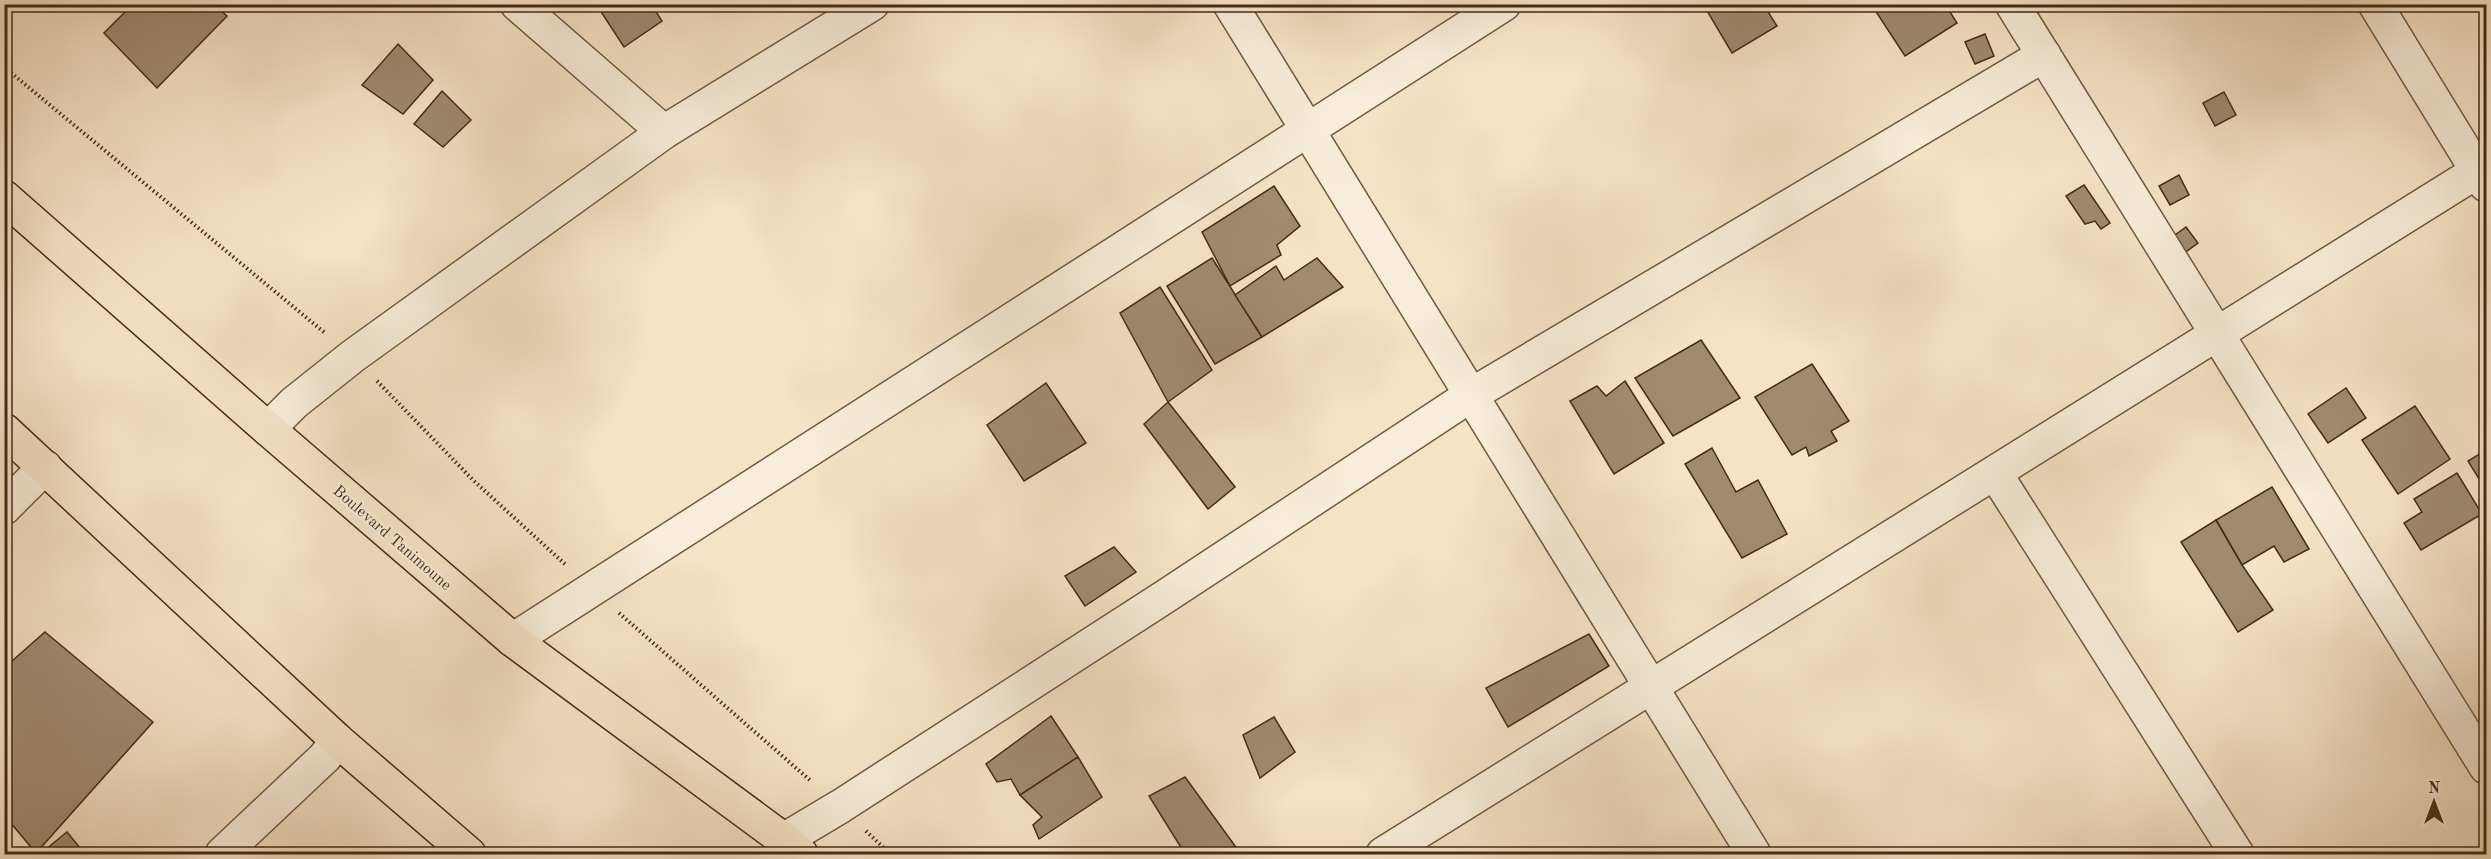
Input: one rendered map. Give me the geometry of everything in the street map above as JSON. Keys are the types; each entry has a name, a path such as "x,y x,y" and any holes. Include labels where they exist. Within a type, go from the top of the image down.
{"main road":[{"name":"Boulevard Tanimoune","path":"4,197 513,640 792,847"},
{"path":"4,430 337,740 469,855"}],"street":[{"path":"517,4 664,132"},
{"path":"268,429 294,404 353,356 664,132 872,4"},
{"path":"1230,4 1754,855"},
{"path":"513,640 1504,4"},
{"path":"2012,4 2487,767"},
{"path":"1383,855 2217,334 2484,174 2375,4"},
{"path":"792,847 841,806 1471,395 2044,56"},
{"path":"4,508 45,466"},
{"path":"1995,473 2237,855"},
{"path":"222,855 325,757 337,740"}],"path":[{"path":"4,67 353,356 474,482 591,589 841,806 890,855"}],"building":[{"path":"133,4 213,4 227,16 157,88 104,33"},
{"path":"596,4 651,4 662,21 624,47"},
{"path":"1703,4 1763,4 1777,26 1732,53"},
{"path":"1871,4 1945,4 1957,23 1905,56"},
{"path":"1985,34 1994,56 1975,64 1965,42"},
{"path":"398,44 433,80 403,114 362,85"},
{"path":"442,91 471,120 443,147 414,124"},
{"path":"2224,92 2236,115 2215,126 2203,103"},
{"path":"2179,175 2189,195 2170,205 2159,186"},
{"path":"2084,185 2110,223 2101,229 2095,221 2085,224 2066,196"},
{"path":"1274,186 1300,226 1277,245 1281,255 1230,286 1202,232"},
{"path":"2186,227 2198,243 2183,254 2171,238"},
{"path":"1212,258 1262,337 1215,364 1167,286"},
{"path":"1317,258 1343,287 1262,337 1235,295 1276,266 1284,280"},
{"path":"1160,287 1212,370 1168,402 1120,313"},
{"path":"1701,340 1740,398 1673,436 1635,378"},
{"path":"1812,364 1849,421 1831,431 1837,441 1809,456 1806,447 1792,455 1755,397"},
{"path":"1625,381 1664,443 1614,474 1570,401 1597,386 1606,396"},
{"path":"1046,383 1086,443 1024,481 987,425"},
{"path":"2346,388 2366,418 2328,443 2308,414"},
{"path":"1168,402 1235,487 1208,509 1144,424"},
{"path":"2415,406 2450,459 2398,494 2362,440"},
{"path":"1712,448 1736,492 1758,480 1787,534 1742,558 1685,464"},
{"path":"2486,450 2486,490 2468,461"},
{"path":"2457,473 2482,514 2421,550 2404,523 2422,512 2414,499"},
{"path":"2272,487 2309,549 2284,562 2274,546 2242,565 2216,520"},
{"path":"2216,520 2242,565 2273,610 2238,632 2181,542"},
{"path":"1114,547 1136,572 1085,606 1065,576"},
{"path":"45,632 153,722 36,853 4,815 4,668"},
{"path":"1589,634 1609,666 1508,727 1486,688"},
{"path":"1051,716 1078,757 1020,795 1011,779 997,782 986,764"},
{"path":"1274,717 1295,752 1260,778 1243,735"},
{"path":"1078,757 1102,797 1039,839 1033,825 1042,817 1020,795"},
{"path":"1185,777 1238,850 1229,854 1185,854 1149,796"},
{"path":"67,832 85,854 40,854"}]}
